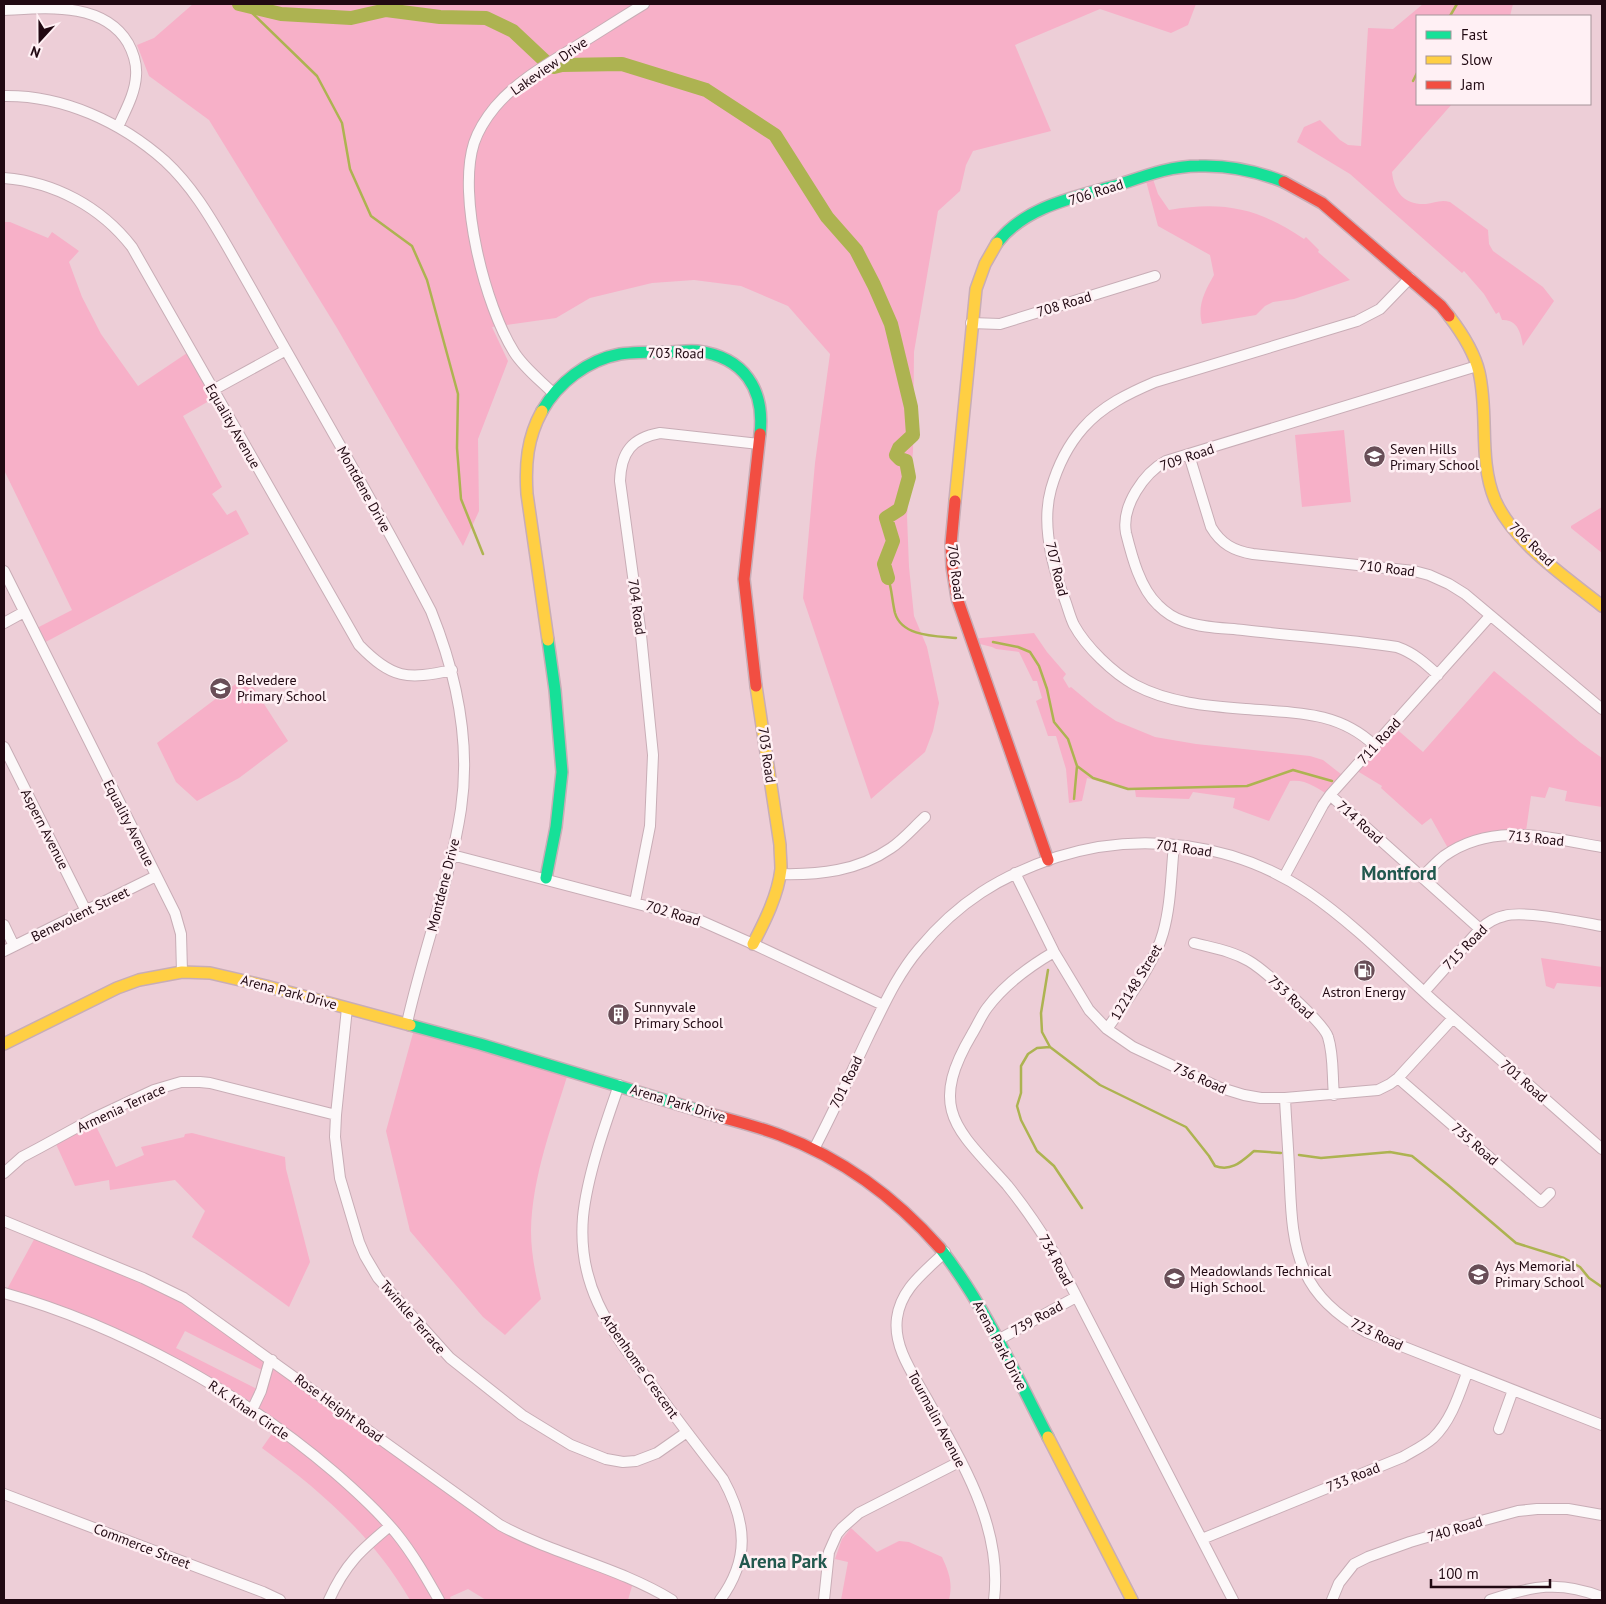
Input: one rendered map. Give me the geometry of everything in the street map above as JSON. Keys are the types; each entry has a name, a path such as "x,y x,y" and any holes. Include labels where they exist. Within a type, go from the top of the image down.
{"street":[{"name":"Lakeview Drive","path":"553,393 523,364 506,338 496,316 479,259 473,228 469,190 471,155 474,143 483,124 495,107 514,89 542,68 644,4"},
{"path":"4,10 60,8 105,21 125,38 136,62 136,77 133,90 118,127"},
{"name":"Montdene Drive","path":"4,96 30,98 73,107 118,127 165,161 181,177 197,198 286,350 427,604 444,642 452,670 463,736 464,767 461,807 452,854 407,1023"},
{"name":"706 Road","path":"1048,860 957,598 952,567 951,544 971,323 980,271 1000,239 1012,227 1043,209 1165,170 1192,166 1216,166 1246,170 1275,178 1290,184 1322,203 1410,278 1441,306 1453,320 1468,344 1481,381 1486,466 1490,486 1497,504 1519,535 1602,606"},
{"name":"Equality Avenue","path":"4,178 44,186 79,200 112,224 132,247 359,645 382,667 407,676 423,677 452,670"},
{"name":"708 Road","path":"971,323 1000,324 1155,276"},
{"name":"707 Road","path":"1374,746 1340,723 1325,717 1175,700 1155,694 1123,678 1095,652 1074,624 1054,566 1049,542 1048,515 1051,489 1069,448 1083,428 1096,415 1125,395 1156,382 1357,321 1380,309 1410,278"},
{"path":"213,390 286,350"},
{"name":"703 Road","path":"546,878 556,826 562,772 555,690 527,494 526,466 532,431 553,393 574,374 606,358 641,352 696,351 715,354 730,361 744,372 756,388 761,402 762,417 744,579 751,651 780,845 780,874 765,919 753,944"},
{"name":"709 Road","path":"1438,674 1409,651 1397,647 1215,628 1193,624 1170,614 1157,604 1148,592 1135,566 1126,530 1127,516 1137,487 1151,472 1166,461 1477,366"},
{"name":"704 Road","path":"635,902 650,826 653,755 641,635 620,481 622,461 627,450 633,444 649,435 660,433 759,444"},
{"name":"710 Road","path":"1188,455 1211,528 1226,546 1237,551 1253,554 1376,566 1429,575 1465,594 1602,709"},
{"name":"Equality Avenue","path":"4,571 178,922 181,934 182,972"},
{"path":"4,623 24,612"},
{"name":"711 Road","path":"1284,877 1323,805 1330,796 1490,616"},
{"name":"Aspern Avenue","path":"4,747 86,911"},
{"name":"714 Road","path":"1330,796 1480,929"},
{"path":"780,874 826,873 872,859 892,848 925,817"},
{"name":"713 Road","path":"1421,877 1456,849 1494,836 1509,834 1539,836 1602,848"},
{"name":"701 Road","path":"814,1148 897,979 918,950 944,921 986,888 1015,873 1048,860 1107,845 1149,843 1209,850 1258,864 1284,877 1310,894 1602,1149"},
{"name":"122148 Street","path":"1108,1029 1140,979 1163,934 1167,917 1174,845"},
{"name":"702 Road","path":"452,854 699,920 883,1005"},
{"name":"736 Road","path":"1015,873 1054,952 1089,1010 1108,1029 1133,1047 1229,1092 1261,1098 1286,1098 1378,1090 1398,1078 1454,1018"},
{"name":"Benevolent Street","path":"4,951 156,876"},
{"name":"715 Road","path":"1424,992 1480,929 1498,918 1516,914 1602,926"},
{"path":"4,924 14,946"},
{"name":"753 Road","path":"1194,943 1227,951 1250,961 1321,1026 1329,1038 1333,1065 1334,1095"},
{"name":"734 Road","path":"1054,952 1009,984 987,1008 957,1062 951,1079 949,1099 953,1114 959,1129 968,1142 1006,1185 1039,1228 1053,1251 1233,1600"},
{"name":"Arena Park Drive","path":"4,1044 117,988 154,976 182,972 210,974 231,977 407,1023 619,1085 780,1135 814,1148 845,1165 878,1187 915,1220 945,1252 962,1274 980,1305 1132,1600"},
{"name":"Twinkle Terrace","path":"347,1008 335,1137 340,1178 359,1242 378,1278 450,1358 522,1415 571,1445 606,1459 623,1462 648,1458 687,1432"},
{"name":"735 Road","path":"1398,1078 1541,1202 1550,1193"},
{"name":"Armenia Terrace","path":"4,1173 22,1157 94,1118 154,1090 180,1082 210,1084 336,1115"},
{"name":"Arbenhome Crescent","path":"619,1085 590,1178 586,1198 583,1238 587,1273 593,1293 609,1325 723,1479 732,1496 742,1529 742,1544 740,1560 734,1578 720,1600"},
{"name":"723 Road","path":"1286,1098 1293,1226 1298,1253 1304,1271 1312,1284 1338,1314 1366,1332 1602,1425"},
{"name":"Rose Height Road","path":"4,1221 165,1287 184,1298 272,1360 500,1524 530,1540 634,1579 672,1600"},
{"name":"Tourmalin Avenue","path":"945,1252 914,1281 906,1292 899,1310 898,1338 904,1358 974,1488 991,1535 996,1574 994,1600"},
{"name":"R.K. Khan Circle","path":"4,1293 63,1313 125,1339 186,1370 252,1410 309,1451 354,1489 390,1526 410,1552 438,1600"},
{"name":"739 Road","path":"998,1340 1076,1297"},
{"path":"252,1410 261,1391 269,1363 272,1360"},
{"name":"733 Road","path":"1202,1539 1403,1457 1422,1447 1434,1437 1454,1408 1467,1373"},
{"path":"1498,1429 1513,1390"},
{"path":"824,1600 830,1552 837,1534 842,1528 859,1514 961,1461"},
{"name":"Commerce Street","path":"4,1494 280,1600"},
{"name":"740 Road","path":"1332,1600 1339,1583 1354,1564 1410,1542 1481,1520 1518,1511 1568,1509 1602,1515"},
{"path":"329,1600 350,1562 361,1550 390,1526"},
{"path":"1490,1600 1535,1587 1552,1586 1579,1590 1602,1597"}],"shaded area":[{"path":"193,4 1196,4 1188,25 1171,33 1100,9 1015,45 1051,131 973,151 966,165 960,191 938,211 914,352 913,451 907,516 909,567 914,616 927,647 939,703 933,731 925,752 871,799 803,598 815,463 830,354 788,306 741,286 694,280 652,283 590,298 556,318 492,327 508,361 478,439 479,511 463,546 337,328 209,120 149,76 137,45 154,38"},
{"path":"1423,4 1513,4 1510,15 1416,15 1416,105 1451,105 1392,172 1395,186 1406,200 1418,204 1441,201 1450,202 1488,230 1489,244 1493,251 1543,287 1554,301 1523,346 1518,328 1512,322 1502,320 1499,312 1496,314 1484,294 1464,271 1462,273 1350,174 1297,142 1304,127 1320,120 1340,140 1348,145 1361,146 1368,28 1393,29"},
{"path":"1153,179 1158,194 1169,210 1207,206 1224,207 1256,214 1287,228 1304,239 1306,237 1319,250 1318,252 1350,280 1294,299 1273,302 1265,306 1256,315 1202,324 1201,304 1214,275 1210,255 1158,226 1146,181"},
{"path":"4,222 10,222 48,238 52,232 79,251 69,262 82,297 101,334 138,386 190,351 216,397 183,416 222,487 212,494 227,515 236,510 249,534 40,645 33,630 72,610 4,470"},
{"path":"1344,430 1351,502 1302,507 1295,435"},
{"path":"1602,507 1602,553 1571,528 1571,526"},
{"path":"1034,633 1066,674 1063,678 1069,688 1071,687 1116,721 1155,737 1196,744 1310,756 1323,760 1346,778 1330,796 1316,787 1301,781 1290,781 1269,821 1233,808 1235,798 1193,792 1189,799 1136,797 1135,790 1087,778 1082,801 1069,803 1066,769 1056,736 1048,736 1036,701 1042,698 1037,681 1033,681 1019,652 996,649 972,642 971,639"},
{"path":"1494,671 1602,758 1602,807 1565,801 1567,791 1549,787 1545,798 1531,796 1526,831 1449,850 1431,818 1422,825 1381,788 1382,786 1354,769 1393,726 1423,752"},
{"path":"246,676 288,741 239,778 197,801 176,782 157,743"},
{"path":"1541,958 1602,967 1602,987 1557,983 1554,989 1546,986"},
{"path":"415,1026 569,1070 544,1150 532,1210 532,1248 541,1299 505,1335 483,1317 410,1231 386,1131"},
{"path":"95,1124 116,1167 144,1155 141,1147 184,1137 185,1134 192,1133 285,1157 286,1169 310,1262 289,1307 192,1237 205,1211 175,1180 110,1190 109,1180 75,1186 56,1144"},
{"path":"37,1234 165,1287 489,1517 634,1579 628,1600 486,1600 468,1589 450,1597 451,1600 410,1600 380,1555 344,1516 305,1481 262,1448 276,1428 152,1352 5,1293","holes":["185,1331 266,1372 261,1391 176,1348"]},
{"path":"851,1528 877,1552 899,1541 909,1542 942,1557 950,1578 949,1600 841,1600 848,1562 835,1559 842,1539"}],"waterway":[{"path":"239,4 281,14 351,18 386,10 440,17 486,18 513,31 546,62 554,67 562,65 622,64 706,90 775,135 827,217 856,250 891,324 911,407 913,435 899,448 896,455 906,461 909,477 900,509 886,518 893,541 884,564 888,578"},
{"path":"1451,15 1457,4"},
{"path":"245,6 317,76 342,123 350,169 371,216 412,246 427,280 458,394 457,448 461,499 483,554"},
{"path":"1413,81 1416,75"},
{"path":"888,578 895,613 905,627 930,636 956,638"},
{"path":"993,642 1018,647 1030,652 1039,666 1047,689 1054,722 1068,739 1077,766 1074,799"},
{"path":"1077,766 1093,778 1128,789 1247,786 1293,770 1332,781"},
{"path":"1048,970 1041,1013 1042,1032 1050,1047 1100,1085 1186,1127 1215,1166 1232,1167 1254,1151 1281,1153"},
{"path":"1050,1047 1037,1048 1028,1054 1021,1066 1021,1093 1017,1106 1021,1120 1037,1151 1054,1166 1082,1208"},
{"path":"1299,1155 1321,1158 1390,1152 1412,1156 1516,1243 1564,1258 1580,1267 1589,1278 1602,1287"}],"traffic: fast":[{"path":"997,243 1022,220 1052,205 1168,170 1188,166 1232,168 1253,172 1284,182"},
{"path":"542,411 565,382 585,367 608,357 626,353 697,351 713,354 727,360 739,368 748,378 755,390 759,403 761,418 760,434"},
{"path":"546,878 556,827 562,772 555,690 548,640"},
{"path":"410,1025 480,1044 707,1113"},
{"path":"940,1248 985,1316 1048,1437"}],"traffic: slow":[{"path":"955,501 976,289 985,264 997,243"},
{"path":"1449,316 1467,342 1479,372 1482,388 1485,453 1490,484 1495,500 1504,516 1528,545 1557,571 1602,606"},
{"path":"542,411 530,441 526,483 548,640"},
{"path":"753,944 774,898 781,869 780,845 756,686"},
{"path":"4,1044 117,988 139,980 182,972 210,973 266,986 410,1025"},
{"path":"1048,1437 1132,1600"}],"traffic: jam":[{"path":"1284,182 1322,203 1441,306 1449,316"},
{"path":"756,686 744,579 760,434"},
{"path":"955,501 951,544 952,567 957,598 1048,860"},
{"path":"707,1113 780,1135 847,1168 867,1181 905,1212 940,1248"}],"place":[{"name":"Seven Hills Primary School","path":"1374,457"},
{"name":"Belvedere Primary School","path":"221,688"},
{"name":"Astron Energy","path":"1364,970"},
{"name":"Sunnyvale Primary School","path":"618,1015"},
{"name":"Ays Memorial Primary School","path":"1479,1274"},
{"name":"Meadowlands Technical High School.","path":"1174,1279"}],"district":[{"name":"Montford","path":"1399,873"},
{"name":"Arena Park","path":"783,1561"}]}
